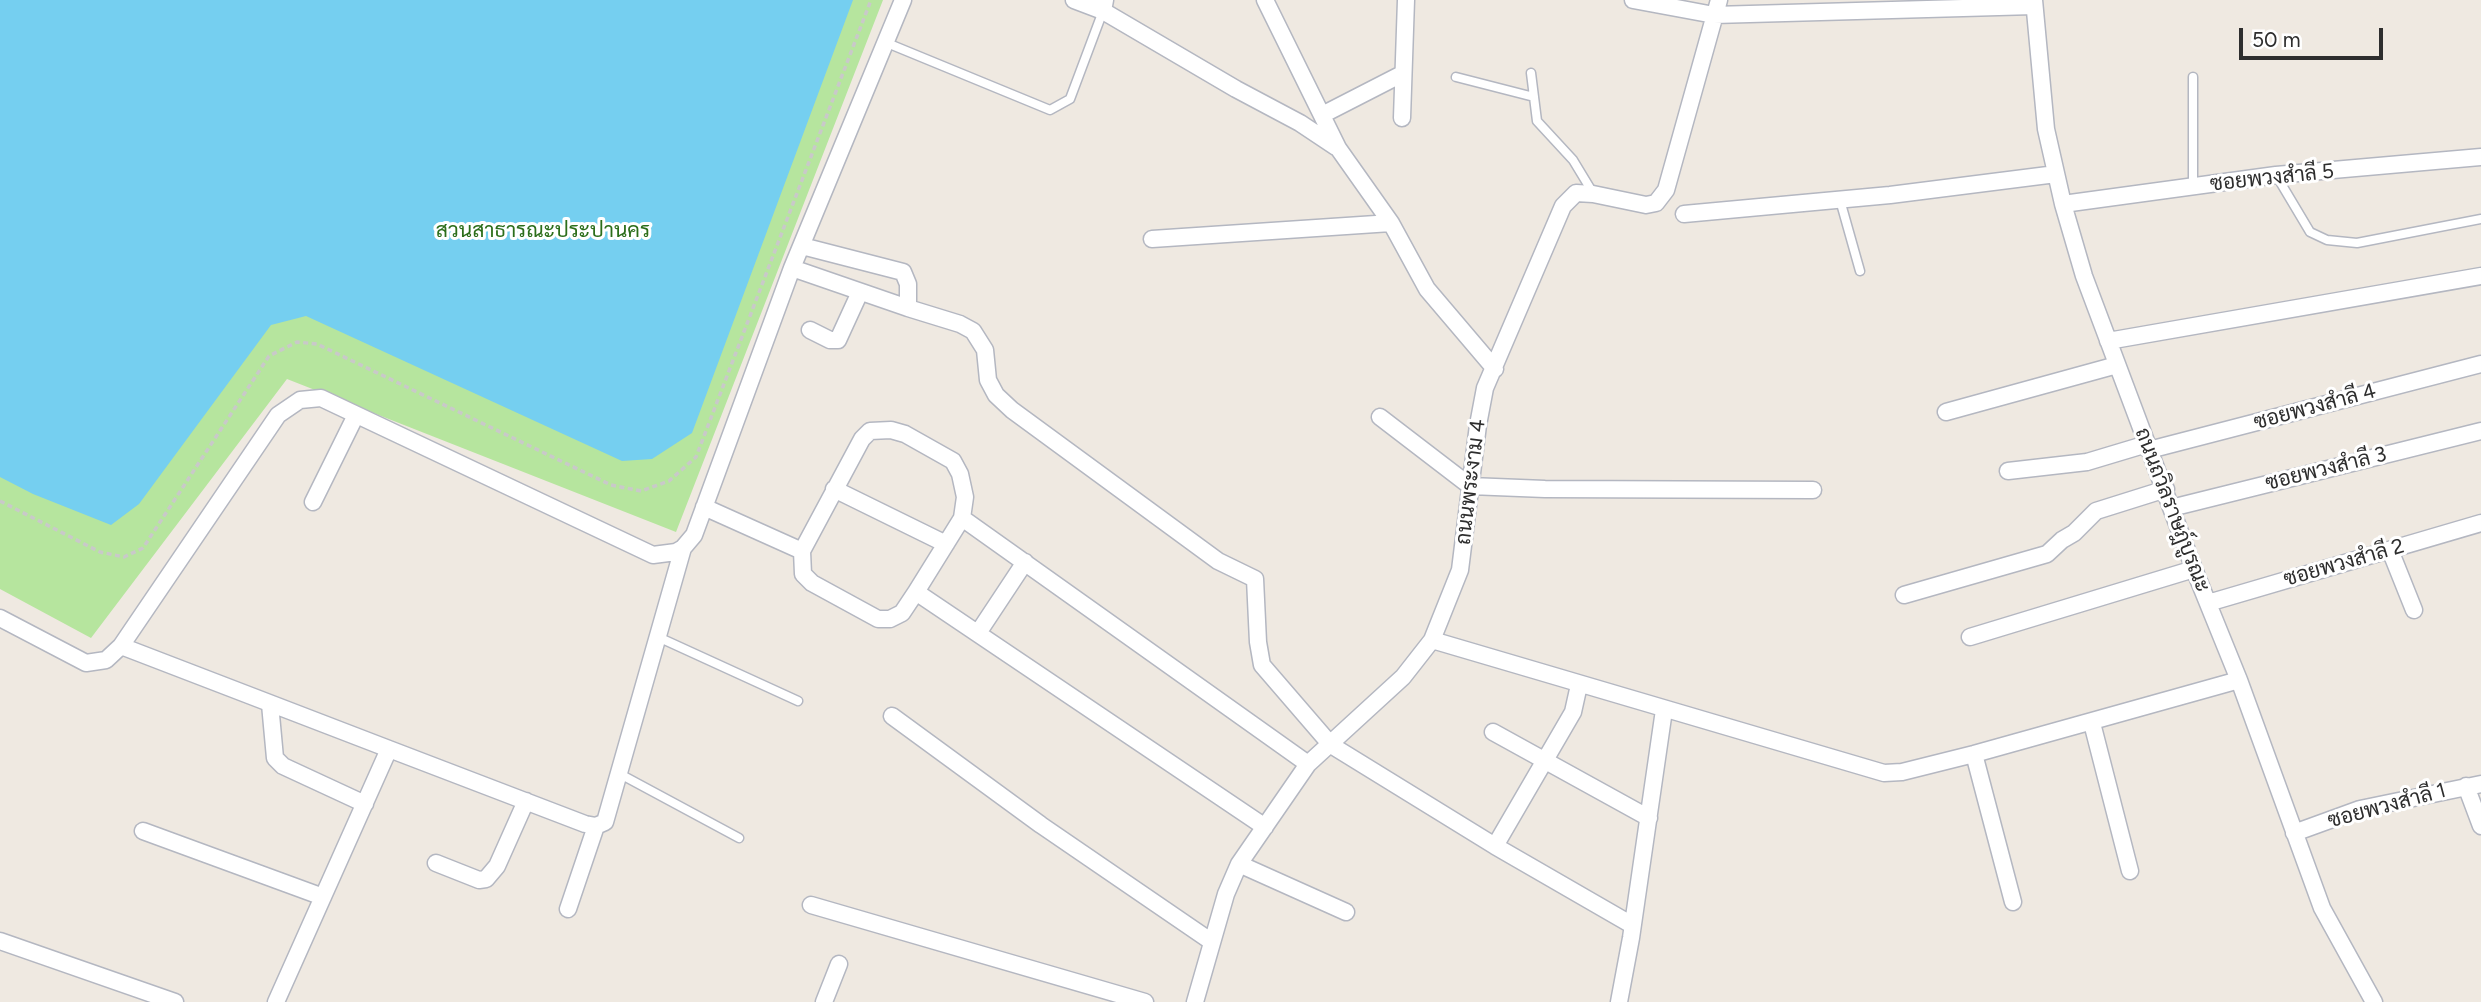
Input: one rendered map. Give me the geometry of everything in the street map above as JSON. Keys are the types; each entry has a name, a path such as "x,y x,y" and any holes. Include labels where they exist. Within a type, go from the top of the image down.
{"street":[{"path":"0,618 86,663 106,660 121,646 278,415 300,400 321,398 653,555 676,552 683,548 694,535 792,268 903,0"},
{"path":"1074,0 1104,6 1236,89 1300,123 1338,148"},
{"path":"1265,0 1338,148 1391,223 1427,289 1495,369"},
{"path":"1402,118 1406,0"},
{"path":"1633,0 1716,7 2034,3"},
{"name":"ถนนถวิลราษฎ์บูรณะ","path":"2034,3 2046,130 2063,204 2084,276 2194,569 2239,680 2322,908 2374,1002"},
{"path":"1593,194 1646,205 1656,203 1666,190 1716,7"},
{"path":"1322,115 1402,74"},
{"name":"ซอยพวงสำลี 5","path":"2063,204 2276,176 2481,157"},
{"path":"1685,214 1840,200 2056,174"},
{"name":"ถนนพระงาม 4","path":"1195,1002 1226,894 1239,864 1308,764 1403,677 1432,640 1460,570 1485,388 1563,206 1576,193 1593,194"},
{"path":"1152,239 1391,223"},
{"path":"802,246 903,272 908,285 908,309"},
{"path":"792,268 908,309 960,324 973,331 985,350 988,380 996,395 1012,410 1218,561 1255,579 1258,642 1262,665 1331,745 1495,846 1632,925"},
{"path":"2108,341 2481,276"},
{"path":"810,330 830,340 838,340 860,292"},
{"name":"ซอยพวงสำลี 4","path":"2008,471 2087,462 2481,364"},
{"path":"1946,412 2117,365"},
{"path":"313,502 356,415"},
{"path":"1380,417 1470,486 1545,489 1813,490"},
{"path":"891,430 905,434 953,461 960,474 965,497 962,518 902,613 890,620 878,619 811,583 803,574 802,551 862,439 870,431 891,430"},
{"name":"ซอยพวงสำลี 3","path":"2171,508 2481,430"},
{"path":"834,489 946,544"},
{"path":"1904,594 2047,554 2096,511 2166,489"},
{"path":"704,507 802,551"},
{"path":"962,518 1308,764"},
{"name":"ซอยพวงสำลี 2","path":"2208,603 2481,523"},
{"path":"121,646 596,826 605,822 683,548"},
{"path":"2390,550 2414,610"},
{"path":"978,633 1025,562"},
{"path":"1970,637 2194,569"},
{"path":"916,592 1265,827"},
{"path":"1432,640 1884,774 1902,772 2092,723 2239,680"},
{"path":"1495,846 1573,712 1579,684"},
{"path":"270,704 275,758 283,766 365,804"},
{"path":"1619,1002 1664,710"},
{"path":"892,716 1041,825 1212,942"},
{"path":"2092,723 2130,871"},
{"path":"1493,732 1649,818"},
{"path":"276,1002 389,749"},
{"path":"1974,754 2013,902"},
{"path":"2474,785 2481,825"},
{"name":"ซอยพวงสำลี 1","path":"2294,833 2360,809 2474,785"},
{"path":"436,863 479,880 486,879 497,866 526,801"},
{"path":"568,909 596,826"},
{"path":"143,831 323,897"},
{"path":"1239,864 1346,912"},
{"path":"811,905 1145,1002"},
{"path":"0,942 174,1002"},
{"path":"824,1002 839,964"}],"lane":[{"path":"887,43 1050,110 1070,99 1104,6"},
{"path":"1531,73 1537,121 1573,160 1593,194"},
{"path":"1457,77 1534,97"},
{"path":"2193,77 2193,187"},
{"path":"2276,176 2310,232 2327,240 2357,243 2481,219"},
{"path":"1840,200 1860,271"},
{"path":"658,636 798,702"},
{"path":"620,774 739,838"}],"path":[{"path":"0,501 100,552 124,557 143,548 269,356 297,342 317,344 611,485 641,491 669,481 696,457 871,0"}],"green space":[{"name":"สวนสาธารณะประปานคร","path":"0,0 883,0 676,532 287,379 91,638 0,589"}],"water":[{"name":"สวนสาธารณะประปานคร","path":"0,0 853,0 692,433 652,459 622,461 306,316 271,325 139,504 111,525 33,494 0,477"}]}
